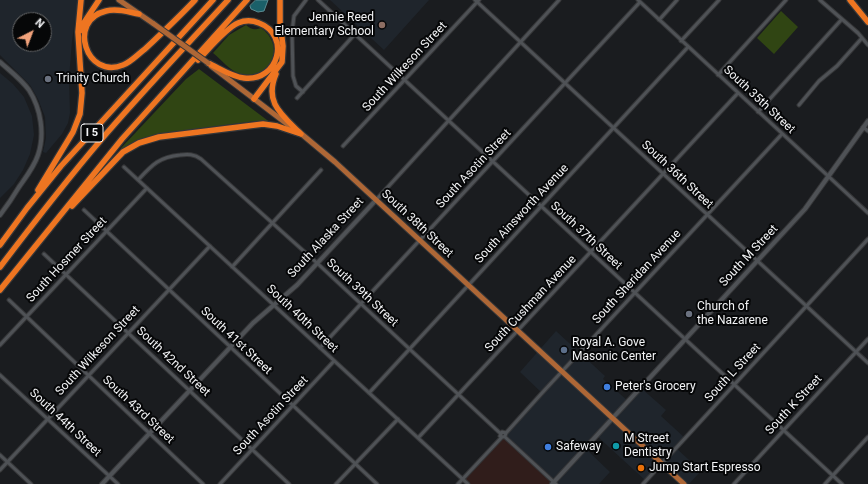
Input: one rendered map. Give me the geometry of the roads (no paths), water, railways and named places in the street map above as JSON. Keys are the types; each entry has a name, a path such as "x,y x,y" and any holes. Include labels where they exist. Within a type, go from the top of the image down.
{"highway":[{"path":"27,208 70,137 80,114 82,93 78,41 81,0"},
{"path":"78,41 83,24 99,0"},
{"path":"139,14 111,10 101,12 91,20 86,29 84,41 88,54 92,59 98,63 110,67 125,65 155,40 195,0"},
{"name":"I 5","path":"0,245 27,208 61,166 212,0"},
{"name":"I 5","path":"0,268 64,184 99,142 144,90 228,0"},
{"path":"0,290 122,139 247,0"},
{"path":"280,0 280,23 283,55 271,93 278,110 301,134"},
{"path":"850,0 868,22"},
{"path":"159,98 230,28 238,23 249,21 264,25 273,33 278,45 277,58 273,66 267,73 255,78 237,77 208,63"},
{"path":"254,100 280,66"},
{"path":"33,249 117,157 138,143 159,137 254,124 271,124 301,134"}],"main road":[{"name":"South 38th Street","path":"119,0 208,63 254,100 322,150 684,484"}],"street":[{"path":"303,92 296,86 293,76 292,23 295,14 306,0"},
{"name":"South 37th Street","path":"318,0 842,484"},
{"name":"South Alaska Street","path":"102,484 259,317 293,288 317,263 559,0"},
{"path":"659,20 678,0"},
{"path":"681,41 719,0"},
{"path":"718,75 786,0"},
{"path":"820,0 858,33 868,45"},
{"name":"South 36th Street","path":"477,1 662,174 868,363"},
{"name":"South Wilkeson Street","path":"343,146 477,1"},
{"name":"South 35th Street","path":"639,1 868,213"},
{"name":"South Asotin Street","path":"320,348 639,1"},
{"path":"758,112 842,20"},
{"path":"297,98 355,34"},
{"path":"799,105 819,81 837,66 862,38"},
{"name":"South Ainsworth Avenue","path":"369,392 542,207 688,47"},
{"path":"0,62 18,78 28,90 39,112 42,130 38,155 30,172 0,215"},
{"name":"South Cushman Avenue","path":"418,438 738,93"},
{"name":"South M Street","path":"554,483 805,209 868,121"},
{"path":"863,127 868,131"},
{"name":"South Sheridan Avenue","path":"458,484 782,134"},
{"name":"South 39th Street","path":"138,180 154,164 166,157 188,154 200,158 317,263 504,436"},
{"name":"South 40th Street","path":"124,167 468,484"},
{"path":"232,267 320,170"},
{"name":"South Hosmer Street","path":"0,345 147,188"},
{"name":"South 41st Street","path":"84,210 377,484"},
{"name":"South L Street","path":"642,484 868,239"},
{"name":"South Wilkeson Street","path":"0,470 168,289 210,246"},
{"name":"South 42nd Street","path":"44,254 289,484"},
{"name":"South 43rd Street","path":"8,300 203,484"},
{"name":"South K Street","path":"734,484 868,339"},
{"name":"South Asotin Street","path":"220,484 334,361"},
{"name":"South 44th Street","path":"0,375 118,484"},
{"path":"336,484 398,419"},
{"path":"504,436 554,483"},
{"path":"825,484 868,437"},
{"path":"0,455 31,484"}],"water":[{"path":"256,0 268,0 264,11 258,12 251,9 250,6"}],"place":[{"name":"Jennie Reed Elementary School","path":"382,25"},
{"name":"Trinity Church","path":"48,79"},
{"name":"Church of the Nazarene","path":"689,314"},
{"name":"Royal A. Gove Masonic Center","path":"564,350"},
{"name":"Peter's Grocery","path":"607,387"},
{"name":"M Street Dentistry","path":"616,446"},
{"name":"Safeway","path":"548,447"},
{"name":"Jump Start Espresso","path":"641,468"}]}
